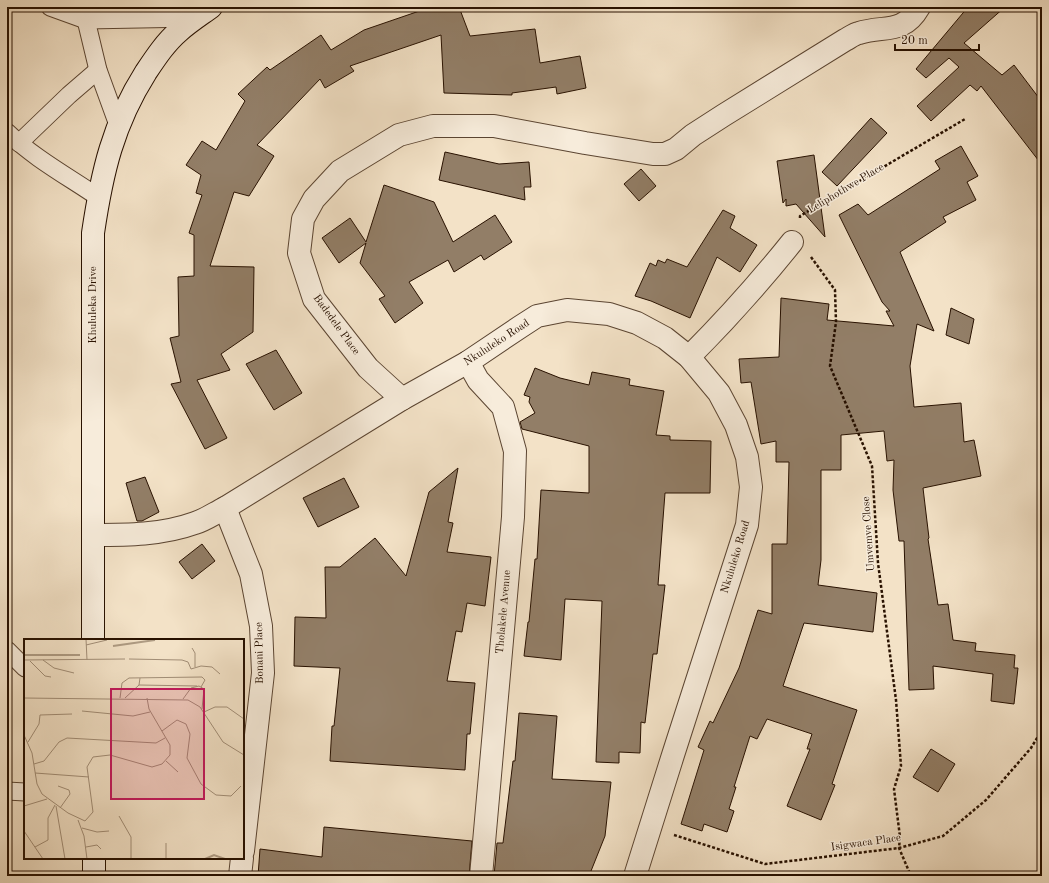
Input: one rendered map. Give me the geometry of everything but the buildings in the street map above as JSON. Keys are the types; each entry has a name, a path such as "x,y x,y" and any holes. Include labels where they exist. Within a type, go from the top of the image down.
{"street":[{"name":"Badedele Place","path":"402,399 368,368 314,299 299,253 303,219 314,199 340,171 399,136 433,126 494,126 585,143 653,154 665,154 676,149 693,135 724,115 845,40 858,33 896,27 904,24 919,7"},
{"name":"Khululeka Drive","path":"93,639 93,233 98,197 110,148 118,124 135,90 155,58 178,32 203,13"},
{"path":"689,357 722,324 792,242"},
{"name":"Nkululeko Road","path":"93,535 137,534 171,530 196,523 225,508 402,399 468,362 537,316 567,310 609,314 637,323 665,338 689,357 719,393 736,425 748,457 751,487 747,525 635,876"},
{"name":"Tholakele Avenue","path":"468,362 478,380 503,407 515,450 513,517 481,876"},
{"name":"Bonani Place","path":"225,508 251,574 261,626 263,673 244,842"},
{"path":"94,859 94,876"},
{"path":"240,876 242,859"}],"lane":[{"path":"50,7 86,20 203,13"},
{"path":"86,20 98,70 118,124"},
{"path":"98,70 69,95 13,138 40,160 98,197"},
{"path":"7,650 24,667"},
{"path":"7,791 24,792"}],"path":[{"name":"Leliphothwe Place","path":"792,242 800,216 965,119"},
{"name":"Umvemve Close","path":"792,242 806,252 835,290 836,322 830,366 872,466 878,564 896,700 900,744 901,766 894,790 900,837 899,848"},
{"name":"Isigwaca Place","path":"650,828 765,864 899,848 943,836 986,800 1031,748 1042,730"},
{"path":"899,848 911,876"}]}
